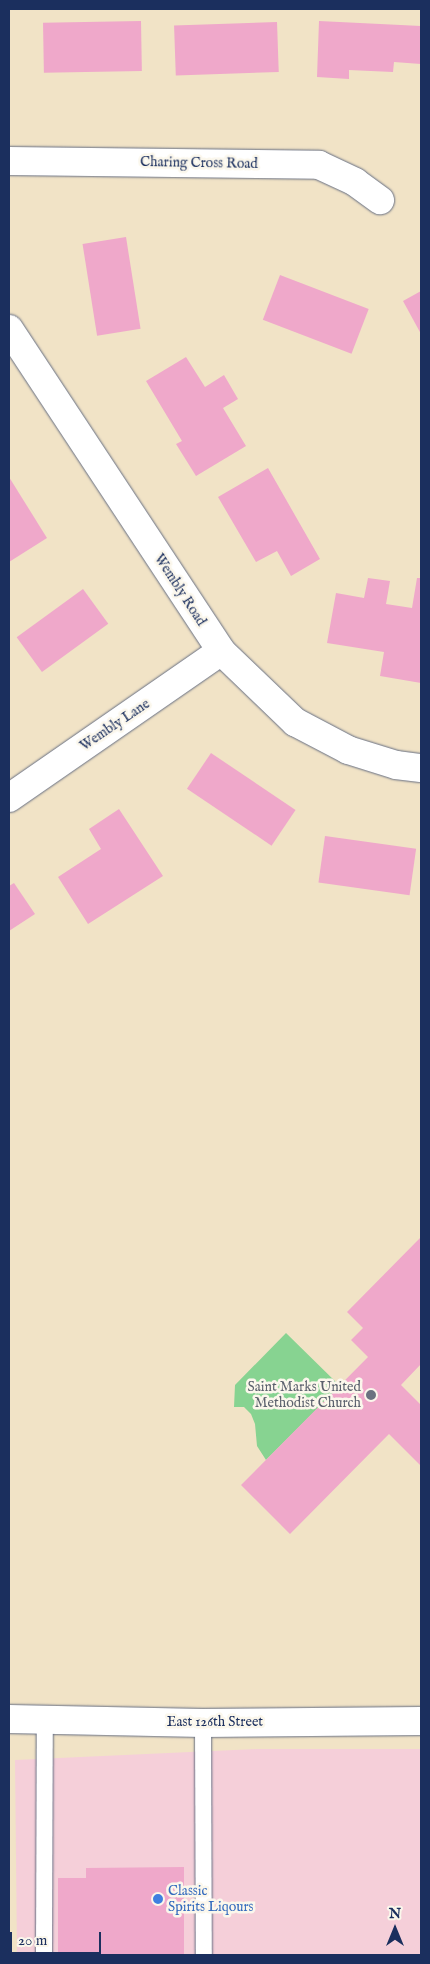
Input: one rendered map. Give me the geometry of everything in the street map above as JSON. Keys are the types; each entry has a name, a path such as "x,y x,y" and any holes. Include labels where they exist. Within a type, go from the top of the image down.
{"street":[{"name":"Charing Cross Road","path":"9,161 319,165 355,182 380,200"},
{"name":"Wembly Road","path":"9,329 221,652 295,722 348,750 396,765 421,768"},
{"name":"Wembly Lane","path":"9,798 221,652"},
{"name":"East 126th Street","path":"9,1719 202,1723 421,1721"}],"lane":[{"path":"44,1955 45,1720"},
{"path":"202,1723 204,1955"}],"shaded area":[{"path":"257,1749 421,1749 421,1955 17,1955 15,1760"}],"green space":[{"path":"286,1333 340,1386 266,1460 257,1446 255,1424 251,1414 244,1407 234,1407 235,1385"}],"building":[{"path":"141,21 142,71 44,73 43,23"},
{"path":"319,21 421,26 421,64 394,62 393,72 349,70 349,79 317,77"},
{"path":"277,22 279,72 176,76 174,26"},
{"path":"126,237 141,329 97,336 83,244"},
{"path":"280,275 369,309 351,354 263,320"},
{"path":"421,291 421,334 403,301"},
{"path":"186,357 205,387 224,375 238,399 223,408 246,446 196,476 176,444 182,441 146,381"},
{"path":"268,468 320,559 291,576 277,551 256,562 218,497"},
{"path":"9,477 47,538 9,562"},
{"path":"368,578 390,581 386,604 412,608 417,578 421,578 421,683 380,676 384,652 327,643 336,593 364,598"},
{"path":"83,589 108,624 42,672 17,637"},
{"path":"211,753 296,810 272,846 187,789"},
{"path":"119,809 163,876 88,924 58,877 101,849 89,829"},
{"path":"325,836 416,849 410,895 318,883"},
{"path":"14,883 35,914 9,931 9,886"},
{"name":"Saint Marks United Methodist Church","path":"421,1237 421,1364 401,1385 421,1405 421,1466 389,1434 290,1534 241,1485 368,1357 351,1340 363,1328 347,1312"},
{"path":"184,1867 184,1955 58,1955 58,1878 86,1878 86,1868"}],"place":[{"name":"Saint Marks United Methodist Church","path":"371,1395"},
{"name":"Classic Spirits Liqours","path":"158,1899"}]}
